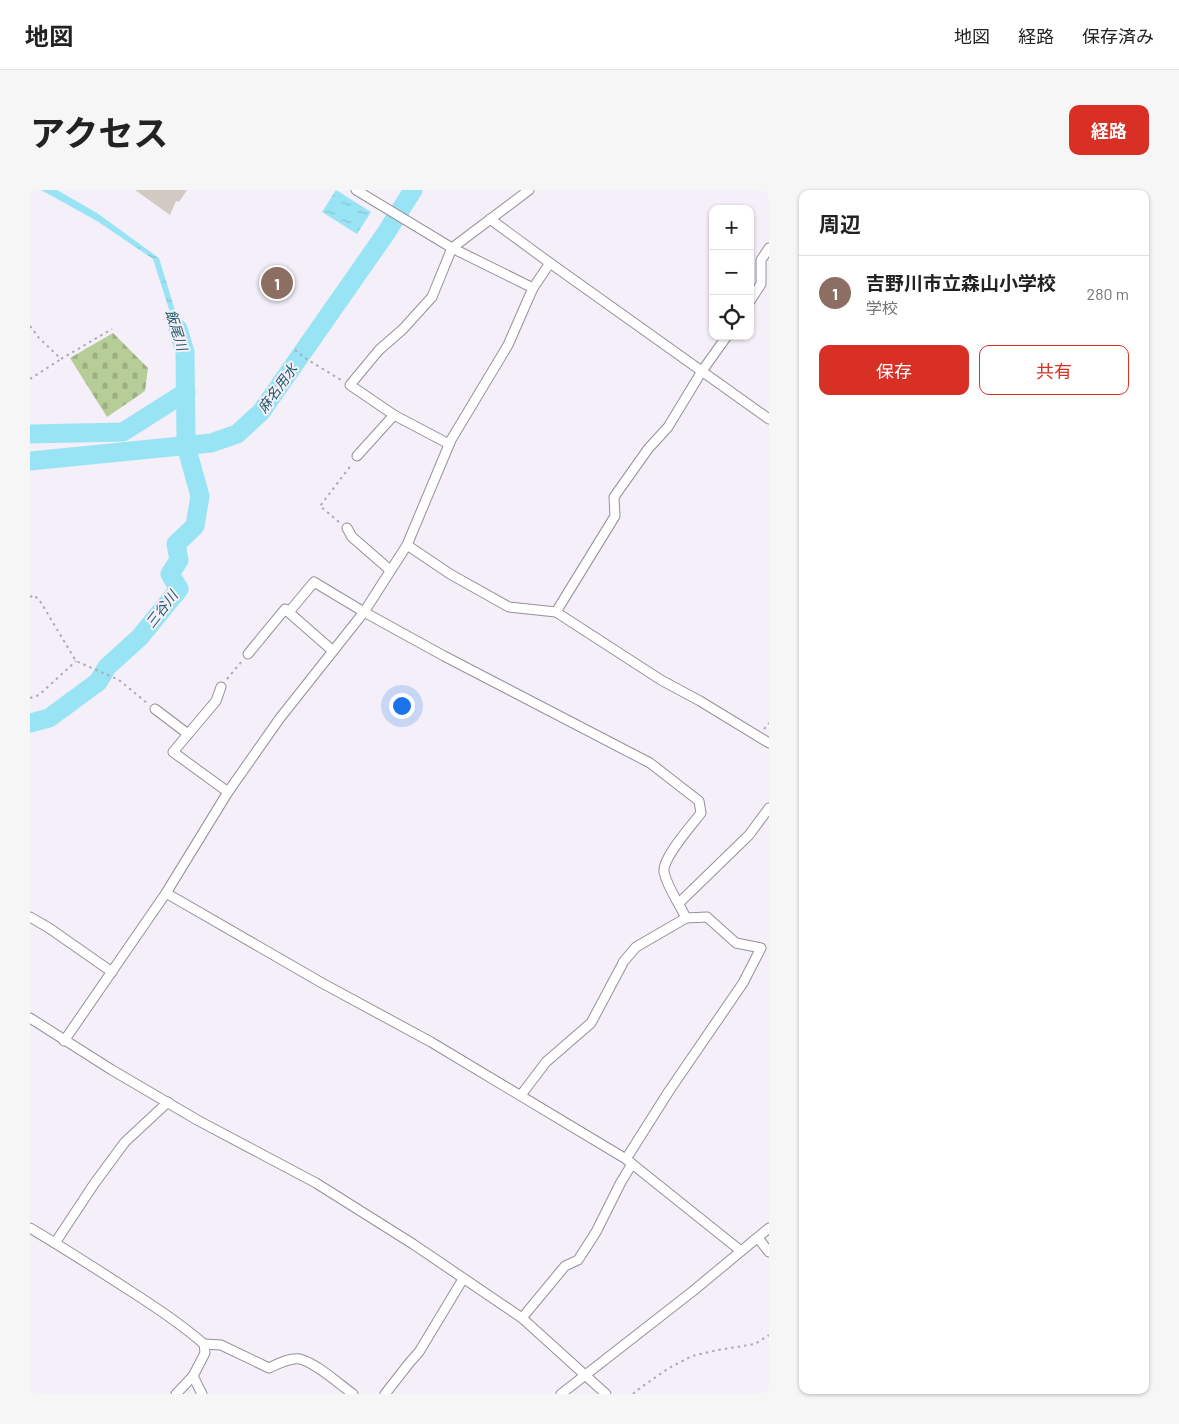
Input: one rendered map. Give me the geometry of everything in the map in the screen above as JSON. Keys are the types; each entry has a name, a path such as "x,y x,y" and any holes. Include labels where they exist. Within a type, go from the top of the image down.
{"street":[{"path":"356,190 452,248 533,288"},
{"path":"449,444 394,415 350,386 379,350 403,329 432,297 452,248 529,190"},
{"path":"490,219 769,418"},
{"path":"754,295 761,284 761,260 769,248"},
{"path":"64,1041 166,893 228,792 280,718 364,612 407,545 449,444 508,345 533,288 550,263"},
{"path":"556,612 615,516 614,497 648,449 668,427 702,371 724,340"},
{"path":"357,456 394,415"},
{"path":"347,528 352,538 390,570"},
{"path":"407,545 450,574 509,607 556,612 661,680 700,701 769,743"},
{"path":"289,612 314,582 444,656 650,763 699,801 701,813 669,854 664,869 667,881 686,918"},
{"path":"248,654 286,608 333,652"},
{"path":"221,686 216,701 173,752 228,792"},
{"path":"155,709 188,734"},
{"path":"678,903 749,835 769,808"},
{"path":"166,893 322,983 431,1042 629,1161 741,1251"},
{"path":"30,917 112,972"},
{"path":"521,1095 546,1062 591,1023 624,961 636,947 686,918 707,917 736,944 765,949 669,1091 629,1161 621,1182 596,1232 578,1260 565,1266 522,1318"},
{"path":"30,1018 64,1041 199,1121 316,1183 413,1244 522,1318 606,1394"},
{"path":"55,1243 94,1184 125,1142 168,1102"},
{"path":"30,1228 154,1306 187,1329 204,1344 221,1345 269,1368 287,1360 299,1359 318,1368 353,1394"},
{"path":"561,1394 693,1291 769,1228"},
{"path":"758,1238 769,1252"},
{"path":"385,1394 419,1352 463,1279"},
{"path":"176,1394 193,1376 205,1353 204,1344"},
{"path":"193,1376 202,1394"}],"path":[{"path":"30,326 39,338 61,359"},
{"path":"30,379 112,329"},
{"path":"295,350 350,386"},
{"path":"347,528 320,506 357,456"},
{"path":"30,597 34,596 40,601 76,661 119,680 155,709"},
{"path":"221,686 248,654"},
{"path":"30,698 39,695 76,661"},
{"path":"633,1394 668,1368 692,1356 755,1344 769,1335"}],"green space":[{"path":"113,333 148,368 145,391 107,417 70,358"}],"water":[{"path":"41,190 57,190 97,213 159,258 188,353 183,353 153,259 97,221"},
{"path":"336,190 371,212 357,234 322,212"}],"building":[{"path":"135,190 187,190 179,202 176,201 170,215"}],"waterway":[{"name":"麻名用水","path":"30,461 211,443 237,434 261,412 386,233 413,190"},
{"name":"飯尾川","path":"178,329 185,352 186,439"},
{"name":"飯尾川","path":"30,434 123,432 186,392"},
{"name":"三谷川","path":"30,723 49,718 98,682 107,667 140,637 179,589 170,574 179,560 176,544 195,526 200,496 188,453"}],"place":[{"name":"吉野川市立森山小学校","path":"277,283"}]}
